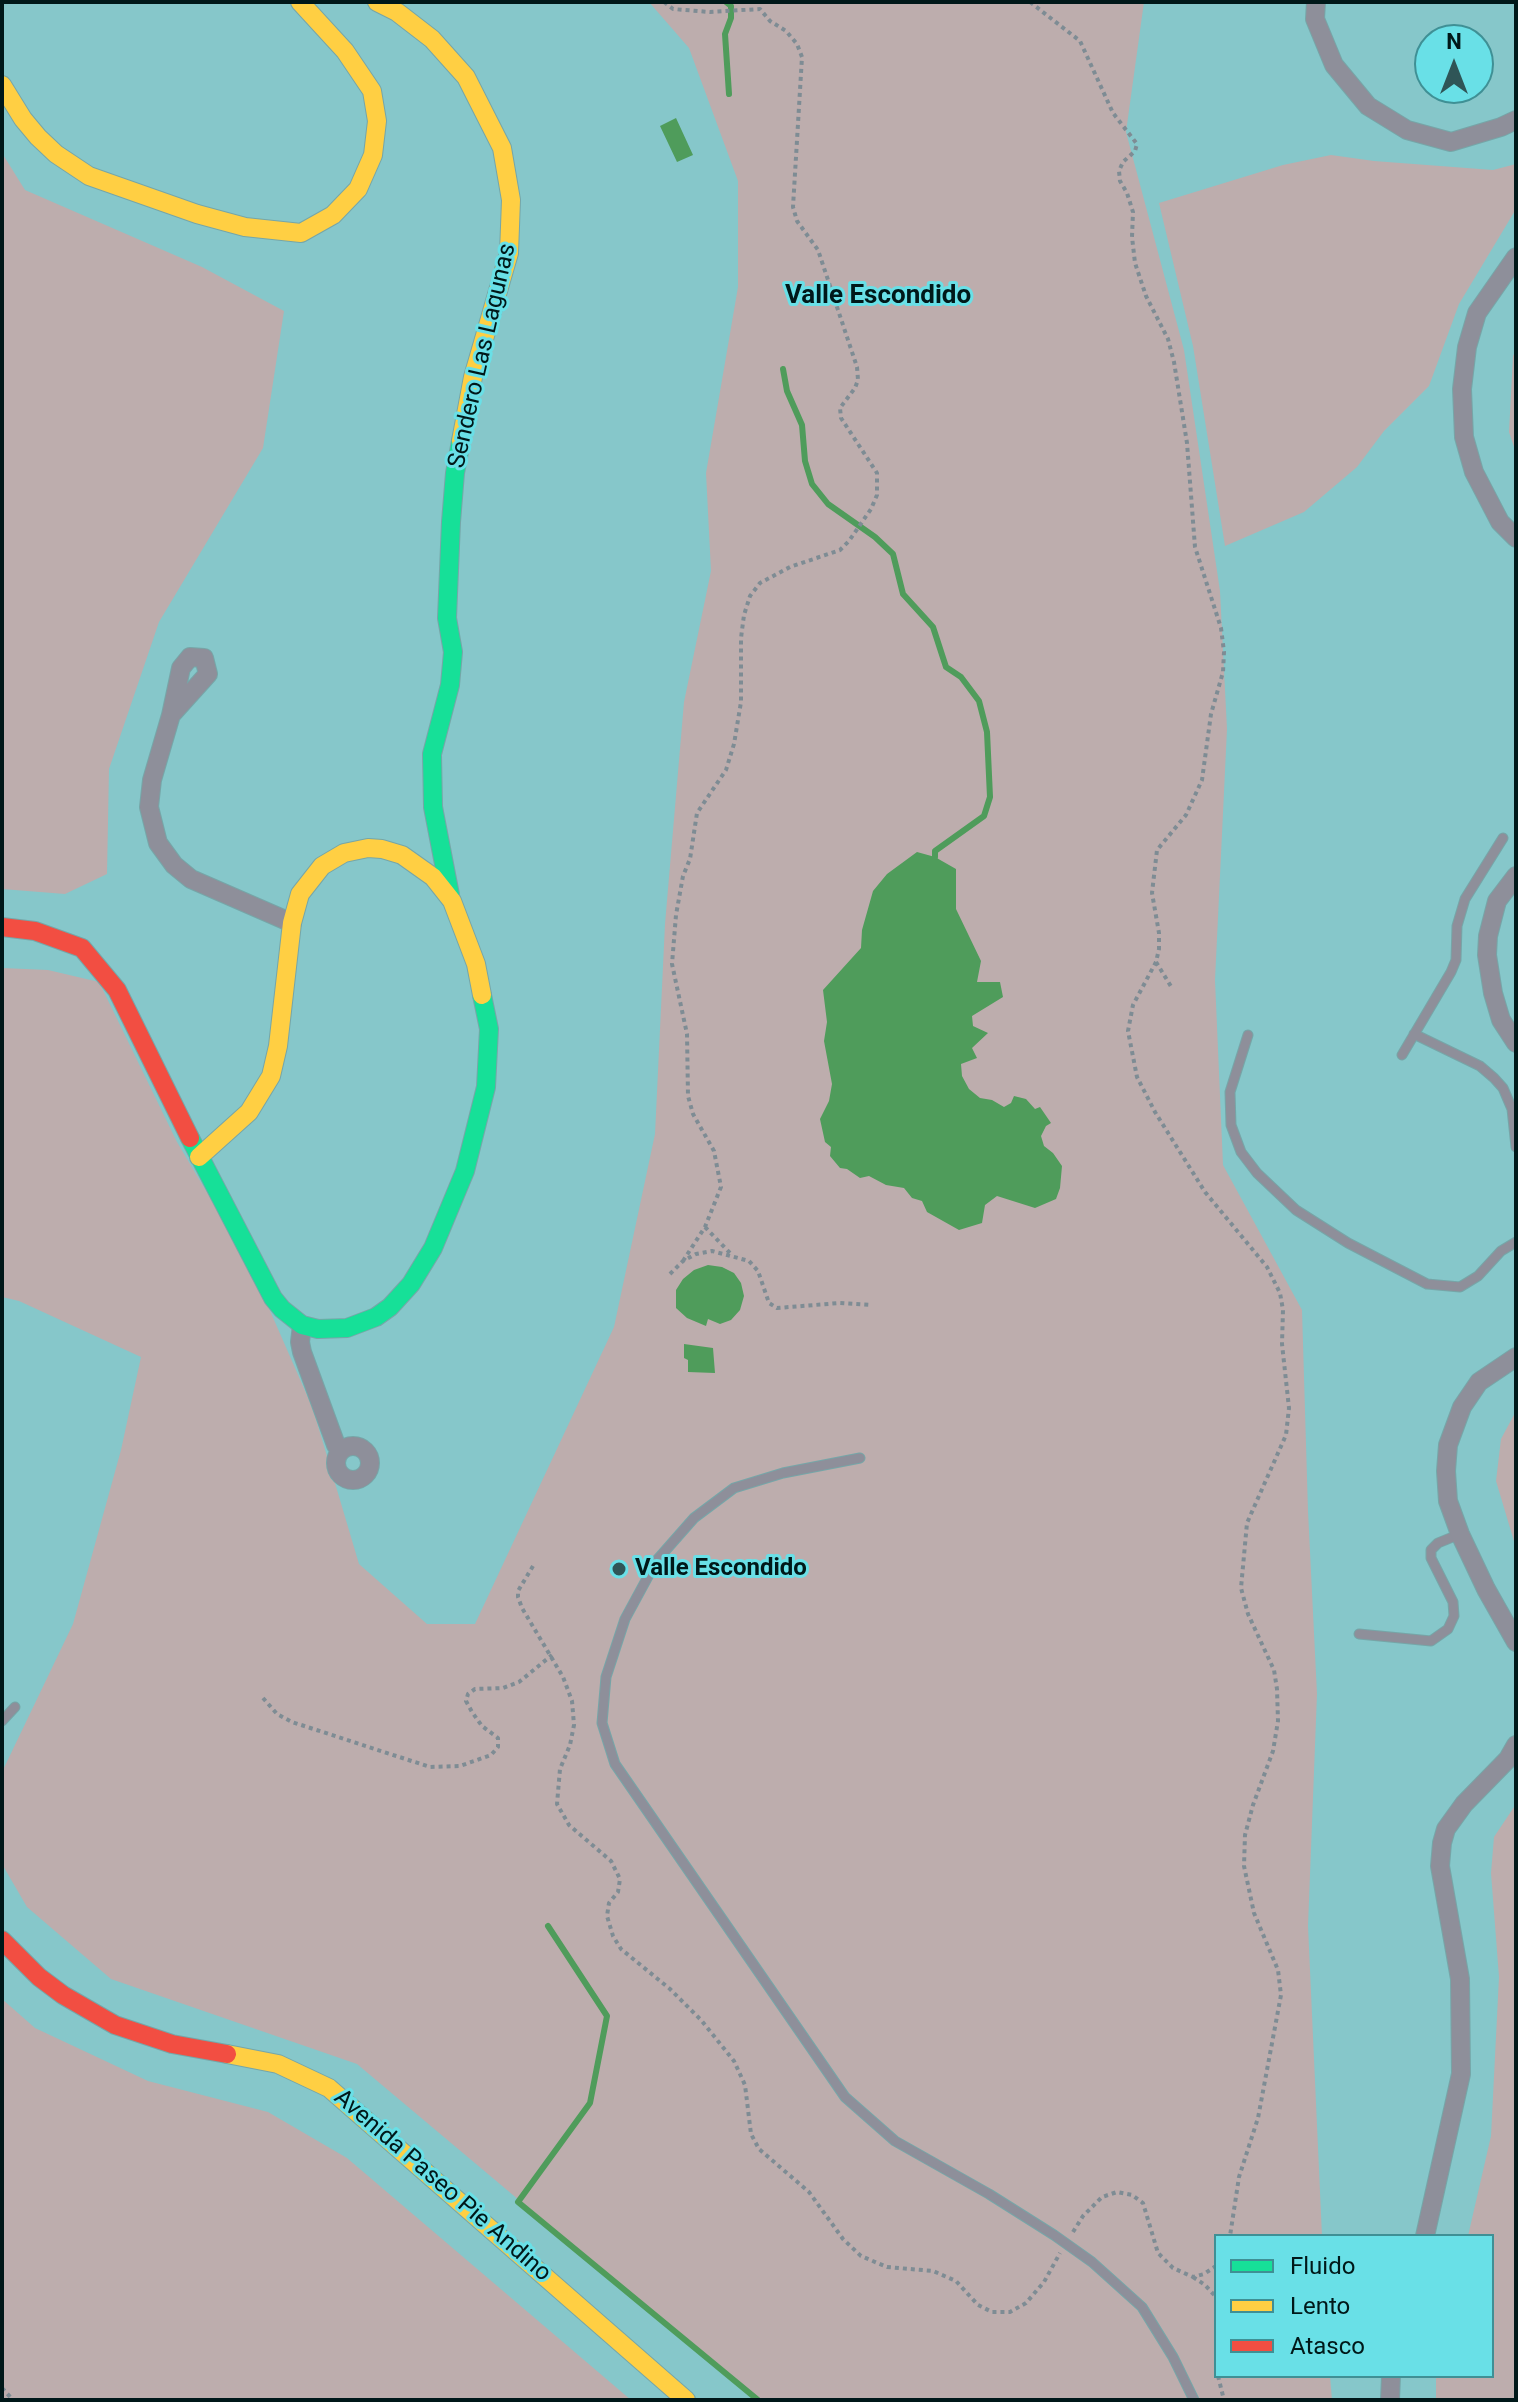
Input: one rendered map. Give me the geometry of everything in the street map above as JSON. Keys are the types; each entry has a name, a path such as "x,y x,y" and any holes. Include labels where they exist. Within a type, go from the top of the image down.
{"street":[{"path":"2,85 38,137 64,160 89,176 197,214 245,227 301,233 333,215 358,189 373,155 377,121 372,91 345,51 300,2"},
{"name":"Sendero Las Lagunas","path":"377,2 397,12 432,39 466,77 487,112 502,148 511,200 509,253 473,377 455,473 447,618 453,652 450,685 432,754 433,807 452,901"},
{"path":"1316,2 1315,19 1334,65 1368,106 1407,130 1451,142 1516,120"},
{"path":"1516,257 1477,313 1467,347 1462,389 1464,437 1474,472 1500,522 1516,538"},
{"path":"171,715 150,792 150,818 158,843 174,865 191,879 292,923"},
{"path":"2,927 35,931 82,948 117,990 199,1157 273,1298 302,1325 318,1329 347,1328 369,1320 390,1307 423,1266 457,1196 474,1142 486,1087 489,1029 476,964 452,901 433,877 414,861 382,849 344,853 322,866 306,884 292,923 278,1046 271,1076 249,1112 199,1157"},
{"path":"414,861 431,858 440,849"},
{"path":"1516,876 1497,901 1488,936 1487,955 1501,1020 1516,1043"},
{"path":"302,1325 302,1352 341,1451"},
{"path":"1516,1357 1479,1382 1462,1407 1448,1445 1448,1501 1486,1589 1516,1642"},
{"path":"1425,2234 1461,2074 1460,1979 1442,1880 1442,1843 1446,1829 1464,1804 1508,1759 1516,1745"},
{"name":"Avenida Paseo Pie Andino","path":"2,1940 39,1977 63,1995 115,2025 172,2044 278,2064 329,2088 686,2400"},
{"path":"1390,2400 1391,2378"}],"lane":[{"path":"1402,1055 1456,960 1457,926 1465,899 1503,838"},
{"path":"1414,1034 1480,1066 1503,1088 1512,1109 1516,1147"},
{"path":"1248,1035 1230,1092 1231,1125 1241,1152 1257,1173 1296,1210 1348,1243 1427,1284 1460,1287 1478,1276 1501,1251 1516,1242"},
{"path":"860,1458 783,1473 734,1488 694,1518 657,1560 625,1619 606,1677 602,1723 615,1764 845,2097 895,2141 989,2194 1092,2262 1142,2307 1173,2357 1194,2400"},
{"path":"1359,1634 1431,1641 1448,1629 1454,1616 1453,1602 1431,1558 1431,1550 1438,1543 1460,1534"},
{"path":"2,1721 15,1707"}],"path":[{"path":"664,2 673,9 710,12 760,9 797,44 802,57 793,207 797,221 818,250 857,367 858,380 840,408 841,418 877,473 877,495 849,541 840,550 773,574 760,583 750,596 744,615 741,702 734,744 726,770 697,813 690,859 683,876 676,915 672,964 687,1034 688,1096 693,1114 714,1151 721,1187 705,1227 683,1261 670,1274"},
{"path":"1030,2 1080,41 1101,92 1137,144 1135,151 1123,162 1119,171 1120,181 1133,212 1135,263 1171,351 1187,443 1195,547 1221,628 1223,672 1211,714 1202,780 1186,815 1162,842 1155,859 1152,893 1159,933 1156,962 1133,1005 1128,1031 1137,1077 1181,1155 1205,1192 1267,1267 1280,1293 1289,1408 1286,1435 1247,1523 1241,1588 1248,1614 1274,1670 1278,1721 1273,1751 1245,1835 1244,1866 1254,1913 1278,1970 1281,1995 1258,2118 1239,2177 1230,2234"},
{"path":"1156,962 1172,988"},
{"path":"705,1227 731,1254"},
{"path":"683,1261 712,1251 749,1261 758,1271 769,1303 777,1308 840,1303 872,1305"},
{"path":"263,1698 277,1714 292,1722 430,1767 460,1766 491,1755 498,1747 498,1738 482,1726 472,1712 466,1701 468,1694 475,1689 503,1688 519,1682 552,1655"},
{"path":"1193,2277 1214,2295"},
{"path":"1218,2378 1224,2400"},
{"path":"2,2388 13,2400"}],"shaded area":[{"path":"649,2 1144,2 1126,132 1184,350 1220,591 1227,729 1215,980 1223,1165 1302,1310 1317,1694 1308,1926 1322,2234 1214,2234 1214,2378 1330,2378 1332,2400 757,2400 357,2064 111,1979 27,1907 2,1864 2,1772 73,1624 121,1450 141,1357 19,1301 2,1297 2,968 48,970 99,982 177,1142 250,1265 313,1409 359,1564 427,1624 475,1624 614,1327 655,1134 665,924 684,702 711,571 706,473 738,287 738,181 689,48"},
{"path":"676,118 693,155 677,162 660,126"},
{"path":"2,153 25,190 202,267 284,311 263,448 159,622 109,769 107,874 65,894 2,889"},
{"path":"1331,155 1493,170 1516,164 1516,209 1459,304 1429,386 1384,431 1357,467 1304,512 1225,546 1193,346 1159,203 1283,165"},
{"path":"1516,350 1516,453 1509,432 1513,356"},
{"path":"917,852 935,857 956,869 956,909 981,961 977,982 1000,982 1003,997 972,1016 973,1026 988,1033 972,1048 977,1058 961,1064 962,1076 969,1089 980,1098 1004,1107 1011,1103 1014,1096 1026,1099 1035,1109 1040,1107 1051,1123 1041,1136 1044,1146 1062,1166 1056,1199 1035,1208 997,1196 985,1205 982,1223 959,1230 927,1212 922,1201 912,1198 904,1188 886,1185 869,1176 860,1178 840,1168 830,1156 831,1147 825,1142 820,1119 829,1101 832,1084 824,1041 827,1022 823,990 861,948 862,930 873,891 887,874"},
{"path":"708,1265 734,1273 741,1283 744,1296 740,1310 731,1320 720,1324 708,1319 706,1326 687,1318 676,1308 676,1290 694,1270"},
{"path":"684,1344 713,1348 715,1373 688,1372"},
{"path":"1516,1411 1516,1548 1496,1481 1501,1439"},
{"path":"1516,1804 1516,2400 1436,2400 1436,2378 1494,2378 1494,2234 1468,2234 1491,2136 1499,1977 1491,1873 1494,1837"},
{"path":"2,1999 35,2028 148,2081 268,2112 347,2158 631,2400 2,2400"}],"waterway":[{"path":"726,2 731,6 731,18 725,34 729,94"},
{"path":"783,369 787,391 802,425 805,461 812,484 828,504 875,537 893,554 903,594 933,627 946,667 961,677 979,701 987,732 990,797 984,816 935,851 935,857"},
{"path":"548,1926 607,2016 590,2103 518,2202 758,2400"}],"traffic: fast":[{"path":"450,895 433,807 432,754 450,685 453,652 447,618 451,522 461,441"},
{"path":"190,1138 273,1298 282,1309 302,1325 318,1329 347,1328 376,1317 411,1284 433,1248 465,1171 486,1087 489,1029 482,995"}],"traffic: slow":[{"path":"2,85 38,137 56,154 89,176 197,214 245,227 301,233 333,215 358,189 373,155 377,121 372,91 345,51 300,2"},
{"path":"377,2 397,12 432,39 466,77 502,148 511,200 509,253 473,377 461,441"},
{"path":"199,1157 249,1112 271,1076 278,1046 292,923 300,894 322,866 344,853 368,848 382,849 402,855 433,877 452,901 476,964 482,995"},
{"path":"227,2054 278,2064 329,2088 686,2400"}],"traffic: jam":[{"path":"2,927 35,931 82,948 117,990 190,1138"},
{"path":"2,1940 39,1977 63,1995 115,2025 172,2044 227,2054"}],"place":[{"name":"Valle Escondido","path":"619,1569"}],"district":[{"name":"Valle Escondido","path":"878,296"}]}
